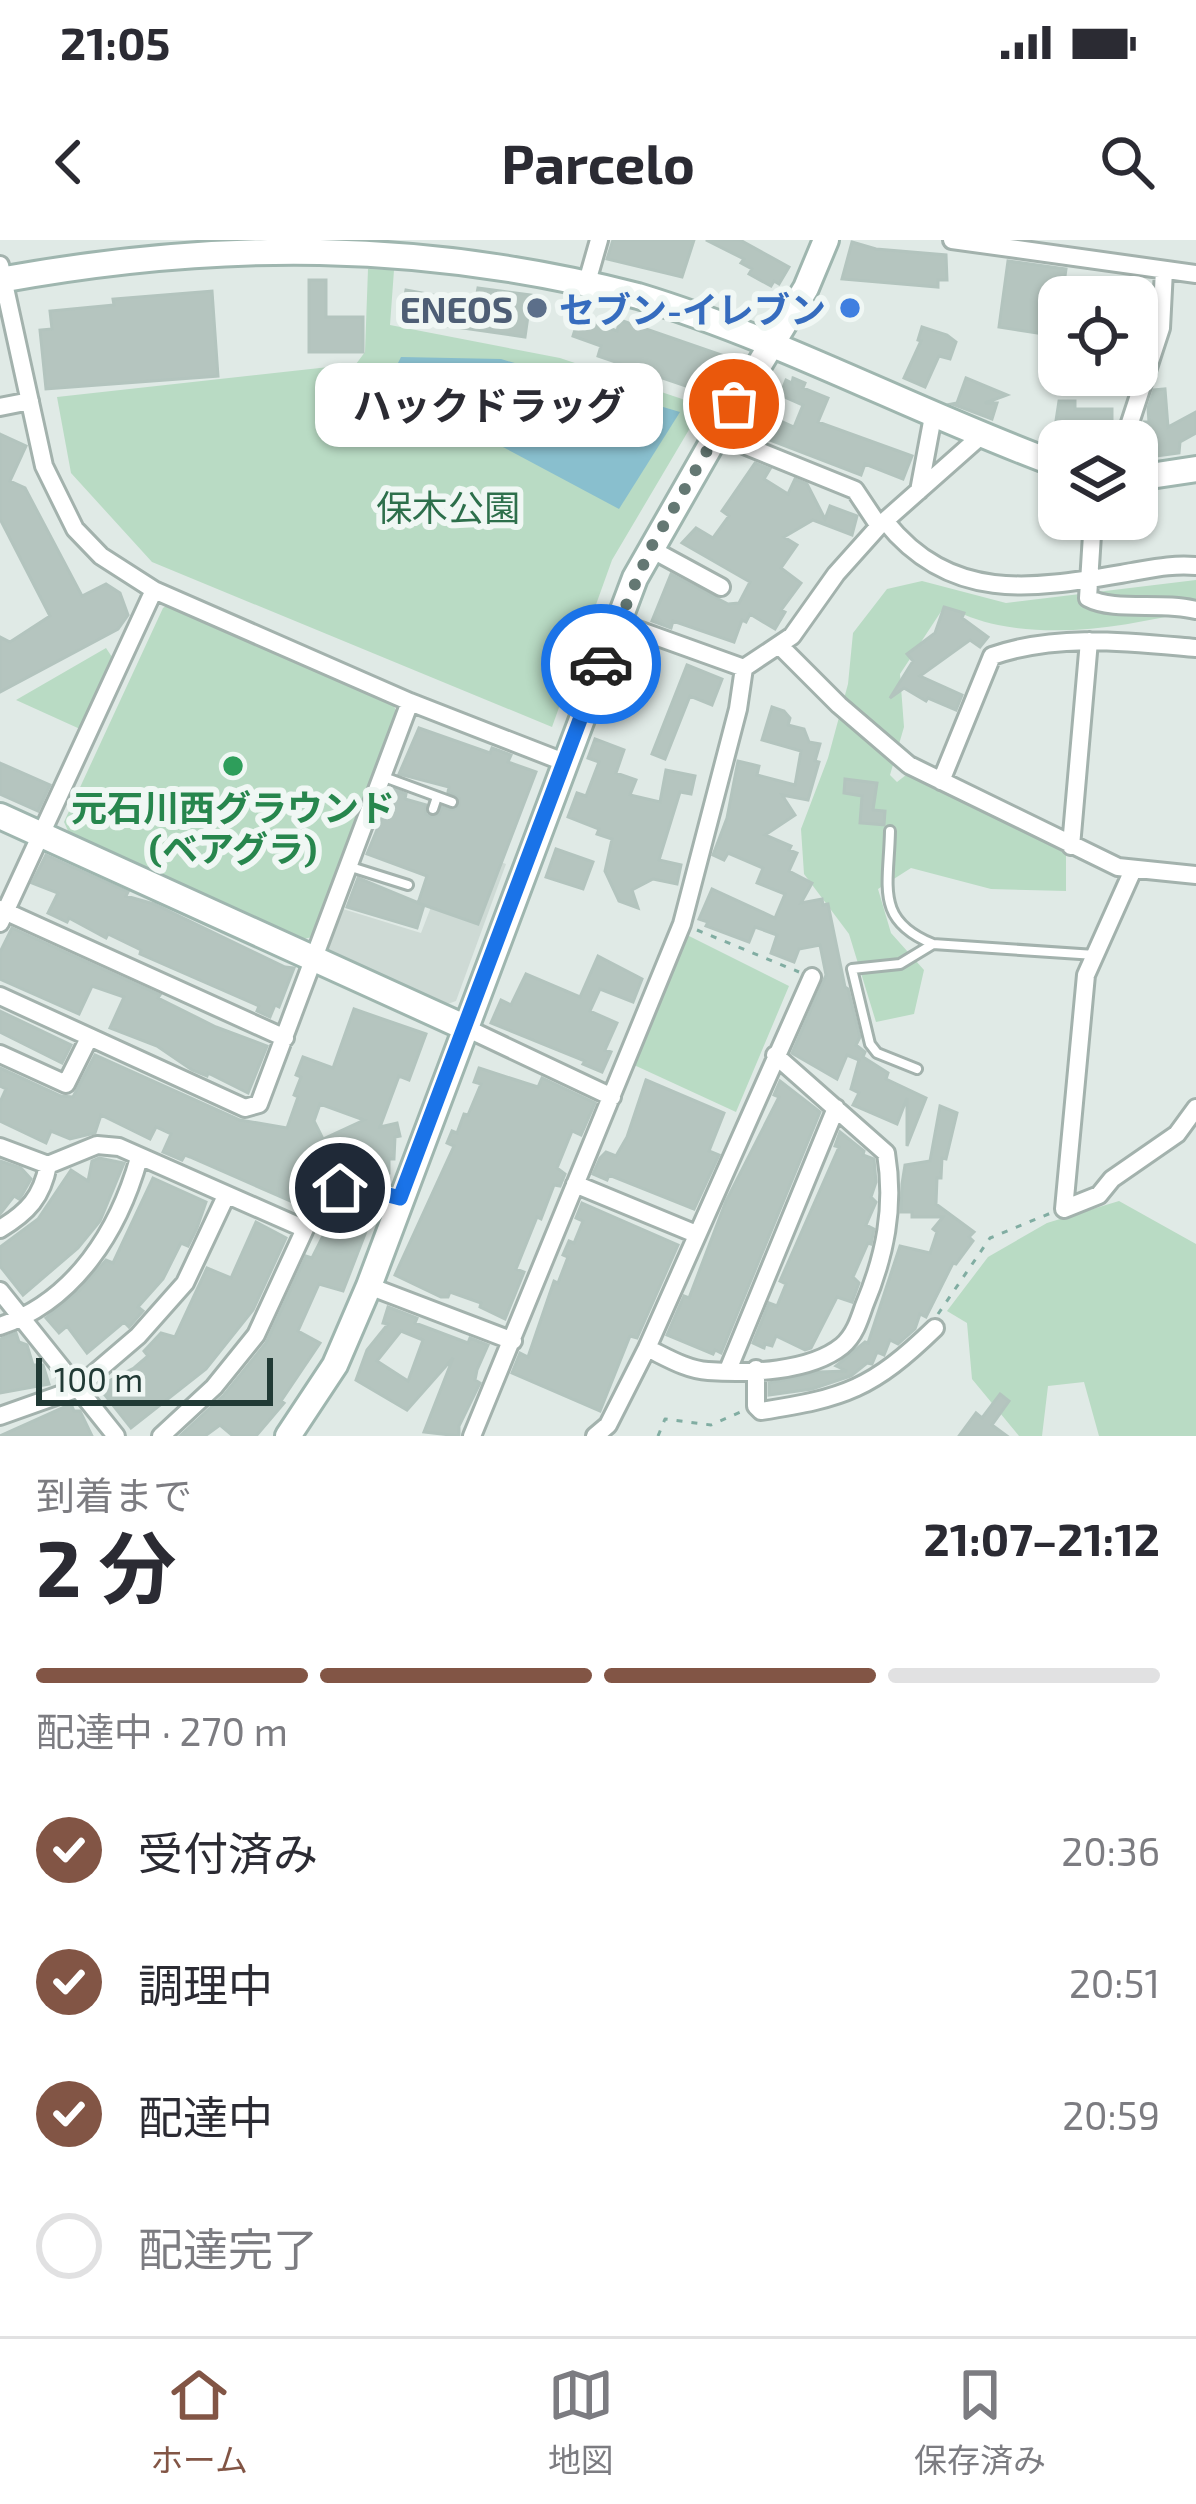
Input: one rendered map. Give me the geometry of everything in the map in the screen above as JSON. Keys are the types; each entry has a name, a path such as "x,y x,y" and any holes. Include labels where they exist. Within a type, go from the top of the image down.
{"street":[{"path":"587,282 599,240"},
{"path":"288,1436 335,1365 369,1286 616,622 650,549 806,288 826,240"},
{"path":"952,240 1196,274"},
{"path":"564,762 410,702 154,590 101,556 75,530 44,466 1,275 301,244 460,249 681,310 1038,456"},
{"path":"1131,420 1161,328 1164,270"},
{"path":"0,407 30,401"},
{"path":"919,492 934,412"},
{"path":"717,434 855,490 882,524 926,561 980,584 1087,586 1170,564 1196,566"},
{"path":"476,1435 682,924 739,709 744,668 792,636 836,574 882,524 983,434"},
{"path":"1158,475 1196,469"},
{"path":"1091,540 1087,586 1098,604 1154,603 1196,610"},
{"path":"650,549 721,587"},
{"path":"154,590 2,914 284,1037"},
{"path":"616,622 744,668"},
{"path":"940,781 992,656 1044,644 1089,641 1196,649"},
{"path":"1071,846 1089,641"},
{"path":"780,646 909,766 1071,846 1133,870 1196,875"},
{"path":"0,996 245,1108 259,1104 410,702"},
{"path":"0,816 612,1097"},
{"path":"1133,870 1086,974 1064,1209 1100,1196 1112,1179 1177,1134 1196,1108"},
{"path":"596,1436 608,1425 647,1348 812,977"},
{"path":"0,1054 65,1084 89,1038"},
{"path":"647,1348 705,1371 756,1369 818,1361 853,1333 877,1275 888,1231 886,1153 775,1055"},
{"path":"728,1370 836,1108"},
{"path":"0,1147 48,1165 97,1145 119,1147 305,1229"},
{"path":"0,1326 22,1318 85,1269 128,1198 139,1158"},
{"path":"0,1229 23,1215 44,1190 48,1165"},
{"path":"575,1184 696,1234"},
{"path":"161,1436 214,1387 256,1334 316,1205 340,1188 362,1188 400,1198"},
{"path":"0,1416 76,1389 138,1336 184,1283 226,1196"},
{"path":"369,1286 513,1341"},
{"path":"0,1291 116,1436"},
{"path":"756,1369 760,1411 827,1401 871,1382 935,1328"}],"lane":[{"path":"382,776 452,802"},
{"path":"433,809 437,797"},
{"path":"890,831 891,910 896,924 933,944 1095,955"},
{"path":"349,867 408,885"},
{"path":"917,1069 877,1053 870,1044 852,969 900,964 933,944"}],"path":[{"path":"682,924 812,977"},
{"path":"935,1328 936,1317 990,1238 1064,1209"},
{"path":"658,1436 665,1419 711,1425 756,1406"},
{"path":"710,1436 711,1425"}],"shaded area":[{"path":"455,845 506,864 456,1001 442,1006 327,953 343,909 421,933"}],"green space":[{"name":"保木公園","path":"368,269 394,270 390,325 560,358 703,406 612,560 552,727 152,562 71,473 57,397 356,364 365,352"},
{"path":"1196,580 1196,610 1098,628 1023,629 984,622 944,607 900,674 904,727 890,775 897,782 906,775 1066,851 1066,891 991,889 911,868 878,889 891,933 924,970 914,1014 876,1022 849,934 804,874 801,829 828,758 848,684 853,633 887,589 922,581 1006,603"},
{"name":"元石川西グラウンド (ベアグラ)","path":"172,602 394,706 312,937 304,939 69,833 64,822 163,608"},
{"path":"106,648 114,660 80,729 16,700"},
{"path":"687,935 789,986 736,1112 634,1065"},
{"path":"1119,1201 1196,1244 1196,1436 1099,1436 1084,1382 1048,1386 1042,1436 1019,1436 972,1379 967,1323 947,1311 988,1257 1047,1223"}],"water":[{"path":"401,357 501,359 680,412 619,509 387,385"}],"building":[{"path":"613,240 694,240 682,277 607,259"},
{"path":"706,240 740,240 789,267 779,284 774,281 771,286 749,274 752,269 741,263 744,259"},
{"path":"852,242 876,249 946,255 947,280 938,280 938,287 842,279"},
{"path":"1008,261 1066,269 1065,276 1038,276 1038,333 999,327"},
{"path":"309,280 326,280 326,317 363,317 363,352 309,352"},
{"path":"478,288 531,295 525,337 400,319 406,290 475,303"},
{"path":"212,291 218,376 46,389 40,330 52,329 50,311 114,305 113,299"},
{"path":"579,317 617,331 620,320 727,357 722,371 705,364 695,389 598,356 601,346 573,336"},
{"path":"922,327 956,342 950,359 939,356 925,387 904,378 921,341"},
{"path":"793,378 805,383 803,388 828,398 818,422 912,456 903,479 865,464 861,475 767,439 776,419 794,427 803,405 780,395 786,380 792,383"},
{"path":"966,378 1007,395 985,403 997,403 992,419 952,404 957,403"},
{"path":"1165,389 1168,427 1196,412 1196,433 1180,442 1179,453 1158,456 1158,420 1149,420 1148,408 1158,390"},
{"path":"1059,401 1075,401 1075,409 1112,409 1112,420 1056,420"},
{"path":"0,434 26,446 10,481 25,488 82,596 106,584 120,593 128,615 118,629 0,692 0,637 10,642 50,616 0,519"},
{"path":"755,463 770,469 764,479 788,494 795,479 807,484 825,519 830,506 857,516 852,535 813,520 784,537 797,545 781,568 801,583 781,610 785,612 775,629 750,614 746,622 742,620 734,642 673,621 671,628 652,621 671,574 728,604 739,603 750,582 682,543 696,528 713,538 729,516 722,511"},
{"path":"944,607 964,613 962,618 988,637 980,647 970,640 920,676 962,695 956,710 904,688 890,698 913,661 907,654 935,633"},
{"path":"687,665 722,679 712,705 690,696 665,759 652,754"},
{"path":"772,707 784,711 790,718 788,725 804,729 809,742 820,744 808,800 782,795 795,815 765,835 797,853 789,871 812,883 801,903 822,899 823,905 828,904 860,1037 856,1045 865,1052 863,1057 888,1073 886,1079 926,1098 907,1146 907,1098 897,1124 853,1105 859,1093 851,1089 859,1060 847,1055 837,1079 792,1053 826,975 820,945 799,949 794,962 771,953 777,935 755,927 749,942 699,919 712,889 775,918 785,894 757,883 763,868 728,853 724,860 713,855 727,818 738,761 759,766 757,775 795,785 801,751 762,740"},
{"path":"419,728 490,753 492,748 511,755 508,762 536,772 478,924 418,903 427,876 367,854 394,789 406,794 405,799 426,805 426,814 432,817 442,807 459,806 459,798 448,792 449,787 399,774"},
{"path":"595,739 624,750 616,773 636,780 630,795 660,802 666,770 695,776 691,794 680,792 659,860 681,865 677,884 653,879 632,890 638,908 619,901 605,871 612,839 568,817 577,793 586,796 599,762 588,758"},
{"path":"0,763 50,785 38,811 0,794"},
{"path":"845,779 877,783 873,810 885,811 884,825 860,823 862,796 844,793"},
{"path":"556,849 593,862 583,889 546,877"},
{"path":"46,855 128,892 126,896 154,904 294,968 279,1007 275,1005 270,1017 257,1011 259,1006 140,954 141,950 108,934 106,938 69,918 67,922 48,913 58,893 32,883"},
{"path":"358,878 424,905 417,928 347,907"},
{"path":"12,928 160,995 158,998 216,1027 267,1046 248,1093 192,1070 157,1046 110,1028 124,997 92,986 79,1014 0,979 0,952"},
{"path":"598,956 642,979 633,1002 600,989 590,1011 617,1023 602,1072 491,1023 501,1000 511,1005 526,974 580,997"},
{"path":"354,1009 426,1034 409,1080 399,1076 380,1127 397,1123 400,1136 395,1137 389,1173 375,1173 375,1164 344,1163 315,1178 302,1206 185,1155 182,1160 163,1152 171,1134 156,1127 150,1139 101,1115 95,1133 70,1139 51,1131 46,1143 0,1121 6,1089 0,1086 0,1068 73,1097 95,1055 240,1120 287,1128 298,1097 294,1095 301,1077 296,1075 303,1057 333,1068","holes":["320,1104 364,1120 323,1139 314,1121"]},
{"path":"0,1011 71,1045 62,1063 0,1032"},
{"path":"479,1068 538,1087 542,1078 595,1103 581,1135 572,1131 557,1168 565,1174 560,1186 554,1185 541,1219 537,1217 516,1269 524,1272 505,1319 480,1307 481,1303 450,1292 441,1297 395,1275 454,1146 447,1143 452,1131 457,1133 481,1084 474,1082"},
{"path":"646,1080 724,1113 709,1151 719,1155 694,1209 609,1175 607,1180 593,1174 600,1158 606,1152 616,1156 627,1137"},
{"path":"780,1081 820,1112 721,1353 715,1350 713,1354 667,1335 684,1296 689,1298 726,1201 779,1097 774,1095"},
{"path":"940,1106 957,1113 946,1159 942,1158 941,1178 937,1178 936,1204 974,1232 969,1237 973,1241 953,1263 926,1317 920,1314 915,1329 898,1344 890,1340 884,1355 877,1352 872,1364 851,1376 812,1389 769,1395 769,1383 847,1371 836,1366 868,1343 900,1246 930,1253 937,1232 933,1229 943,1217 912,1217 912,1212 901,1212 902,1184 905,1165 930,1161"},
{"path":"840,1132 863,1155 874,1159 876,1182 871,1197 876,1202 866,1225 874,1229 853,1277 859,1283 852,1302 837,1297 811,1348 805,1350 776,1336 772,1346 765,1344 764,1348 753,1343 769,1303 777,1306 786,1284 780,1281 839,1147 835,1146"},
{"path":"0,1161 21,1168 31,1179 19,1199 14,1196 0,1214"},
{"path":"92,1161 124,1163 100,1221 78,1248 23,1295 0,1266 0,1247 38,1219 71,1170 88,1181"},
{"path":"153,1178 206,1202 197,1228 188,1246 181,1243 163,1279 138,1307 143,1311 129,1327 124,1322 87,1353 67,1326 59,1333 46,1318 106,1260 113,1263"},
{"path":"342,1203 372,1204 370,1221 343,1291 319,1284 298,1331 320,1343 281,1401 284,1403 256,1436 233,1436 220,1425 205,1436 180,1436 224,1395 266,1343 306,1256 312,1258 331,1220 340,1224"},
{"path":"582,1203 678,1245 637,1338 630,1336 600,1411 512,1373 520,1353 528,1357 554,1281 558,1283 568,1257 563,1255 583,1221 576,1218"},
{"path":"256,1222 286,1238 253,1310 206,1369 131,1428 101,1390 103,1384 148,1356 144,1351 161,1333 175,1337 207,1268 231,1278"},
{"path":"388,1307 417,1318 415,1323 468,1343 470,1338 488,1345 477,1370 475,1380 480,1383 459,1426 459,1436 424,1432 453,1358 407,1410 356,1380 367,1350 388,1324 383,1323","holes":["401,1331 423,1340 408,1381 377,1361"]},
{"path":"16,1333 19,1342 27,1345 33,1365 43,1365 49,1384 0,1393 0,1339"},
{"path":"1000,1394 1009,1401 992,1425 1007,1436 959,1436 976,1413 982,1418"},
{"path":"71,1404 74,1411 80,1411 92,1436 0,1436"}],"way so far":[{"path":"601,664 635,578 734,404"}],"place":[{"name":"ENEOS","path":"537,308"},
{"name":"セブン-イレブン","path":"850,308"},
{"name":"ハックドラッグ","path":"734,404"},
{"name":"元石川西グラウンド (ベアグラ)","path":"233,766"}],"route":[{"path":"340,1188 362,1188 400,1198 601,664"}]}
